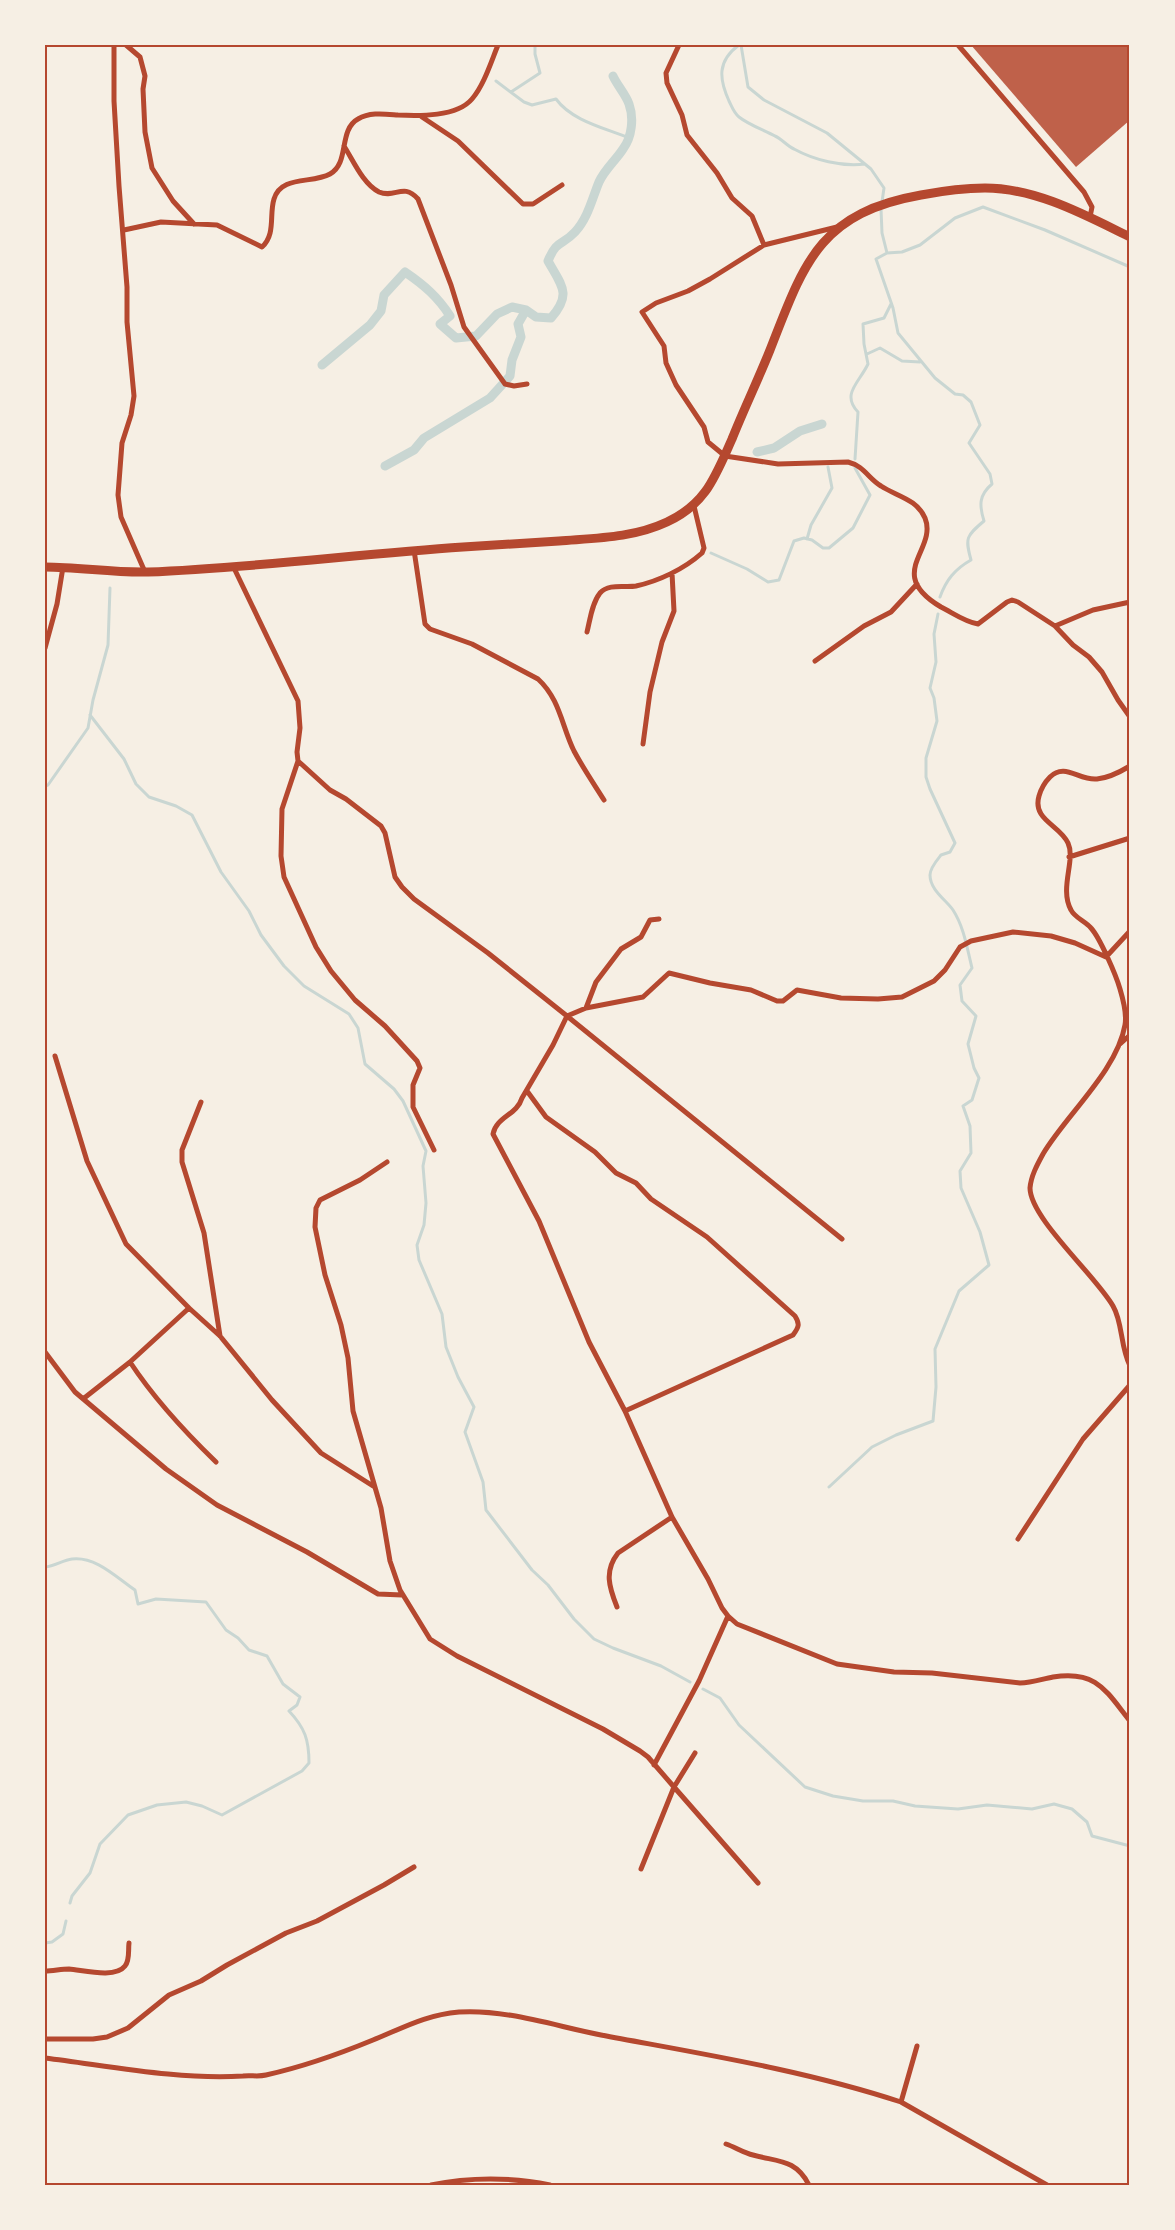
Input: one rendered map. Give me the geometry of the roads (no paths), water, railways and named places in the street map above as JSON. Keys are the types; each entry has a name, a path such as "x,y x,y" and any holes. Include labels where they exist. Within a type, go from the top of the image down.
{"highway":[{"path":"45,567 145,572 634,535 664,524 694,506 704,495 756,386 796,282 809,259 839,226 901,198 953,189 988,188 1023,192 1090,217 1130,237"}],"street":[{"path":"114,45 114,101 124,230 127,322 134,396 122,443 118,495 121,517 145,572"},
{"path":"126,45 140,57 145,76 143,89 145,132 152,168 173,201 194,224"},
{"path":"124,230 161,222 217,225 262,247 271,231 274,199 281,188 330,174 338,167 348,129 355,120 370,114 422,117 440,114 462,106 472,99 498,45"},
{"path":"679,45 666,73 667,83 682,115 687,135 717,173 732,198 752,216 765,245"},
{"path":"958,45 1084,192 1092,207 1090,217"},
{"path":"422,117 458,141 523,204 533,204 562,185"},
{"path":"344,146 370,186 389,194 407,190 418,199 451,285 464,327 505,384 514,386 527,384"},
{"path":"839,226 765,245 702,283 656,303 642,312 664,346 666,363 676,385 704,427 708,442 724,456 778,464 848,462 858,464 877,484 905,498 917,507 925,519 927,531 914,573 922,593 971,623 978,624 1012,600 1018,602 1055,626 1102,672 1130,717"},
{"path":"586,632 601,592 607,588 650,583 696,558 704,548 694,506"},
{"path":"414,550 425,624 430,629 472,645 538,679 547,687 574,750 604,800"},
{"path":"233,566 298,701 300,728 298,760 282,809 281,856 284,877 316,947 331,971 355,1000 385,1026 417,1061 420,1068 413,1085 413,1107 434,1150"},
{"path":"45,648 57,604 63,567"},
{"path":"642,744 650,692 662,642 674,612 672,573"},
{"path":"815,661 864,626 891,612 917,584"},
{"path":"1055,626 1093,610 1130,602"},
{"path":"298,760 330,790 346,799 381,826 385,833 395,877 414,899 488,953 660,1089 842,1239"},
{"path":"1119,1046 1127,1007 1096,935 1071,911 1067,899 1066,882 1070,849 1067,841 1041,816 1038,808 1039,794 1055,772 1062,770 1096,779 1112,775 1130,766"},
{"path":"1069,857 1130,838"},
{"path":"585,1008 596,982 621,949 638,939 650,920 659,919"},
{"path":"1106,957 1075,943 1051,936 1012,932 971,941 960,946 945,970 934,981 903,997 878,999 841,998 797,990 783,1001 777,1001 751,990 669,974 640,999 585,1008 567,1016 554,1045 522,1098 519,1107 499,1122 493,1134 539,1221 589,1342 625,1411 672,1517 728,1617 737,1623 837,1664 894,1672 932,1673 1020,1683 1062,1676 1092,1679 1103,1687 1130,1721"},
{"path":"1106,957 1130,932"},
{"path":"1130,1035 1119,1046 1085,1099 1052,1140 1032,1176 1030,1190 1039,1214 1113,1306 1118,1319 1123,1352 1130,1366"},
{"path":"55,1056 87,1161 126,1245 220,1336 272,1400 321,1453 373,1486"},
{"path":"527,1091 546,1117 595,1152 616,1173 636,1183 651,1199 707,1237 799,1322 793,1335 625,1411"},
{"path":"201,1102 182,1150 182,1162 204,1233 220,1336"},
{"path":"387,1162 360,1180 320,1200 316,1208 315,1227 325,1275 341,1325 348,1358 353,1411 381,1508 390,1561 402,1595 430,1639 457,1656 603,1729 640,1751 758,1883"},
{"path":"83,1399 130,1362 189,1308"},
{"path":"45,1352 75,1392 166,1469 218,1505 307,1552 378,1594 402,1595"},
{"path":"130,1362 172,1418 216,1462"},
{"path":"1018,1539 1083,1439 1130,1385"},
{"path":"617,1607 608,1584 612,1561 618,1553 672,1517"},
{"path":"654,1765 699,1681 728,1617"},
{"path":"641,1869 674,1787 695,1753"},
{"path":"45,2039 93,2039 107,2037 128,2028 169,1995 201,1982 286,1933 317,1921 414,1867"},
{"path":"45,1971 66,1969 119,1972 128,1960 129,1943"},
{"path":"45,2058 193,2076 262,2076 374,2040 413,2021 439,2014 509,2015 800,2074 901,2102 1047,2185"},
{"path":"901,2102 917,2046"},
{"path":"726,2144 751,2155 787,2162 804,2175 809,2185"},
{"path":"431,2185 456,2180 505,2180 550,2185"}],"waterway":[{"path":"511,92 540,73 535,45"},
{"path":"739,45 727,57 722,71 723,85 737,115 778,137 791,148 810,156 828,162 865,164"},
{"path":"741,45 748,87 764,100 827,133 871,169 884,188 882,202"},
{"path":"322,365 370,325 381,311 384,295 405,272 441,303 450,316 440,324 456,338 476,336 497,314 512,307 526,310 536,317 551,318 561,302 563,290 548,261 557,246 570,236 583,221 601,177 623,149 630,133 629,104 613,76"},
{"path":"496,81 524,102 532,105 556,99 563,107 580,118 629,138"},
{"path":"881,209 882,233 887,253 902,252 920,245 955,218 983,207 1045,230 1130,267"},
{"path":"887,253 876,259 893,308 898,333 935,378 955,394 963,395 971,402 980,425 969,443 990,474 992,484 982,496 981,510 984,521 968,538 971,560 952,576 940,597"},
{"path":"855,459 858,412 853,406 851,394 868,364 863,324 884,318 891,304"},
{"path":"385,466 414,450 424,438 490,398 510,376 512,360 521,337 518,324 526,310"},
{"path":"867,354 880,348 902,361 920,362"},
{"path":"757,452 774,448 800,431 822,424"},
{"path":"807,539 811,525 832,488 828,467"},
{"path":"711,553 747,569 768,582 779,580 794,541 804,538 812,540 823,548 829,548 853,528 870,495 855,468"},
{"path":"45,786 48,785 88,728 108,645 110,588"},
{"path":"829,1487 872,1447 933,1421 936,1387 935,1349 959,1291 989,1265 980,1232 961,1188 960,1171 971,1153 970,1126 963,1106 972,1100 979,1078 968,1044 976,1016 962,1001 960,985 972,968 960,923 953,910 935,890 930,875 932,867 941,855 950,852 955,843 926,777 926,758 937,721 934,698 930,688 936,662 934,634 938,614"},
{"path":"90,715 124,759 136,784 149,797 176,806 192,815 221,872 249,911 261,935 284,966 304,986 349,1014 358,1028 365,1064 394,1089 403,1101 426,1151 423,1166 426,1203 424,1225 417,1245 419,1260 442,1314 446,1347 458,1377 474,1407 465,1432 483,1482 486,1510 532,1570 548,1585 574,1619 594,1639 661,1666 690,1682"},
{"path":"45,1567 72,1559 98,1564 135,1590 138,1604 156,1599 206,1602 226,1630 238,1638 249,1650 267,1656 283,1684 300,1697 297,1705 289,1711 302,1729 309,1755 309,1763 302,1771 222,1815 186,1802 157,1805 128,1815 100,1844 90,1873 72,1896 70,1903"},
{"path":"703,1689 720,1698 739,1725 805,1787 833,1796 863,1801 893,1801 915,1806 958,1809 987,1805 1032,1809 1054,1804 1072,1809 1087,1822 1092,1836 1130,1846"},
{"path":"45,1943 52,1942 63,1934 66,1921"}]}
